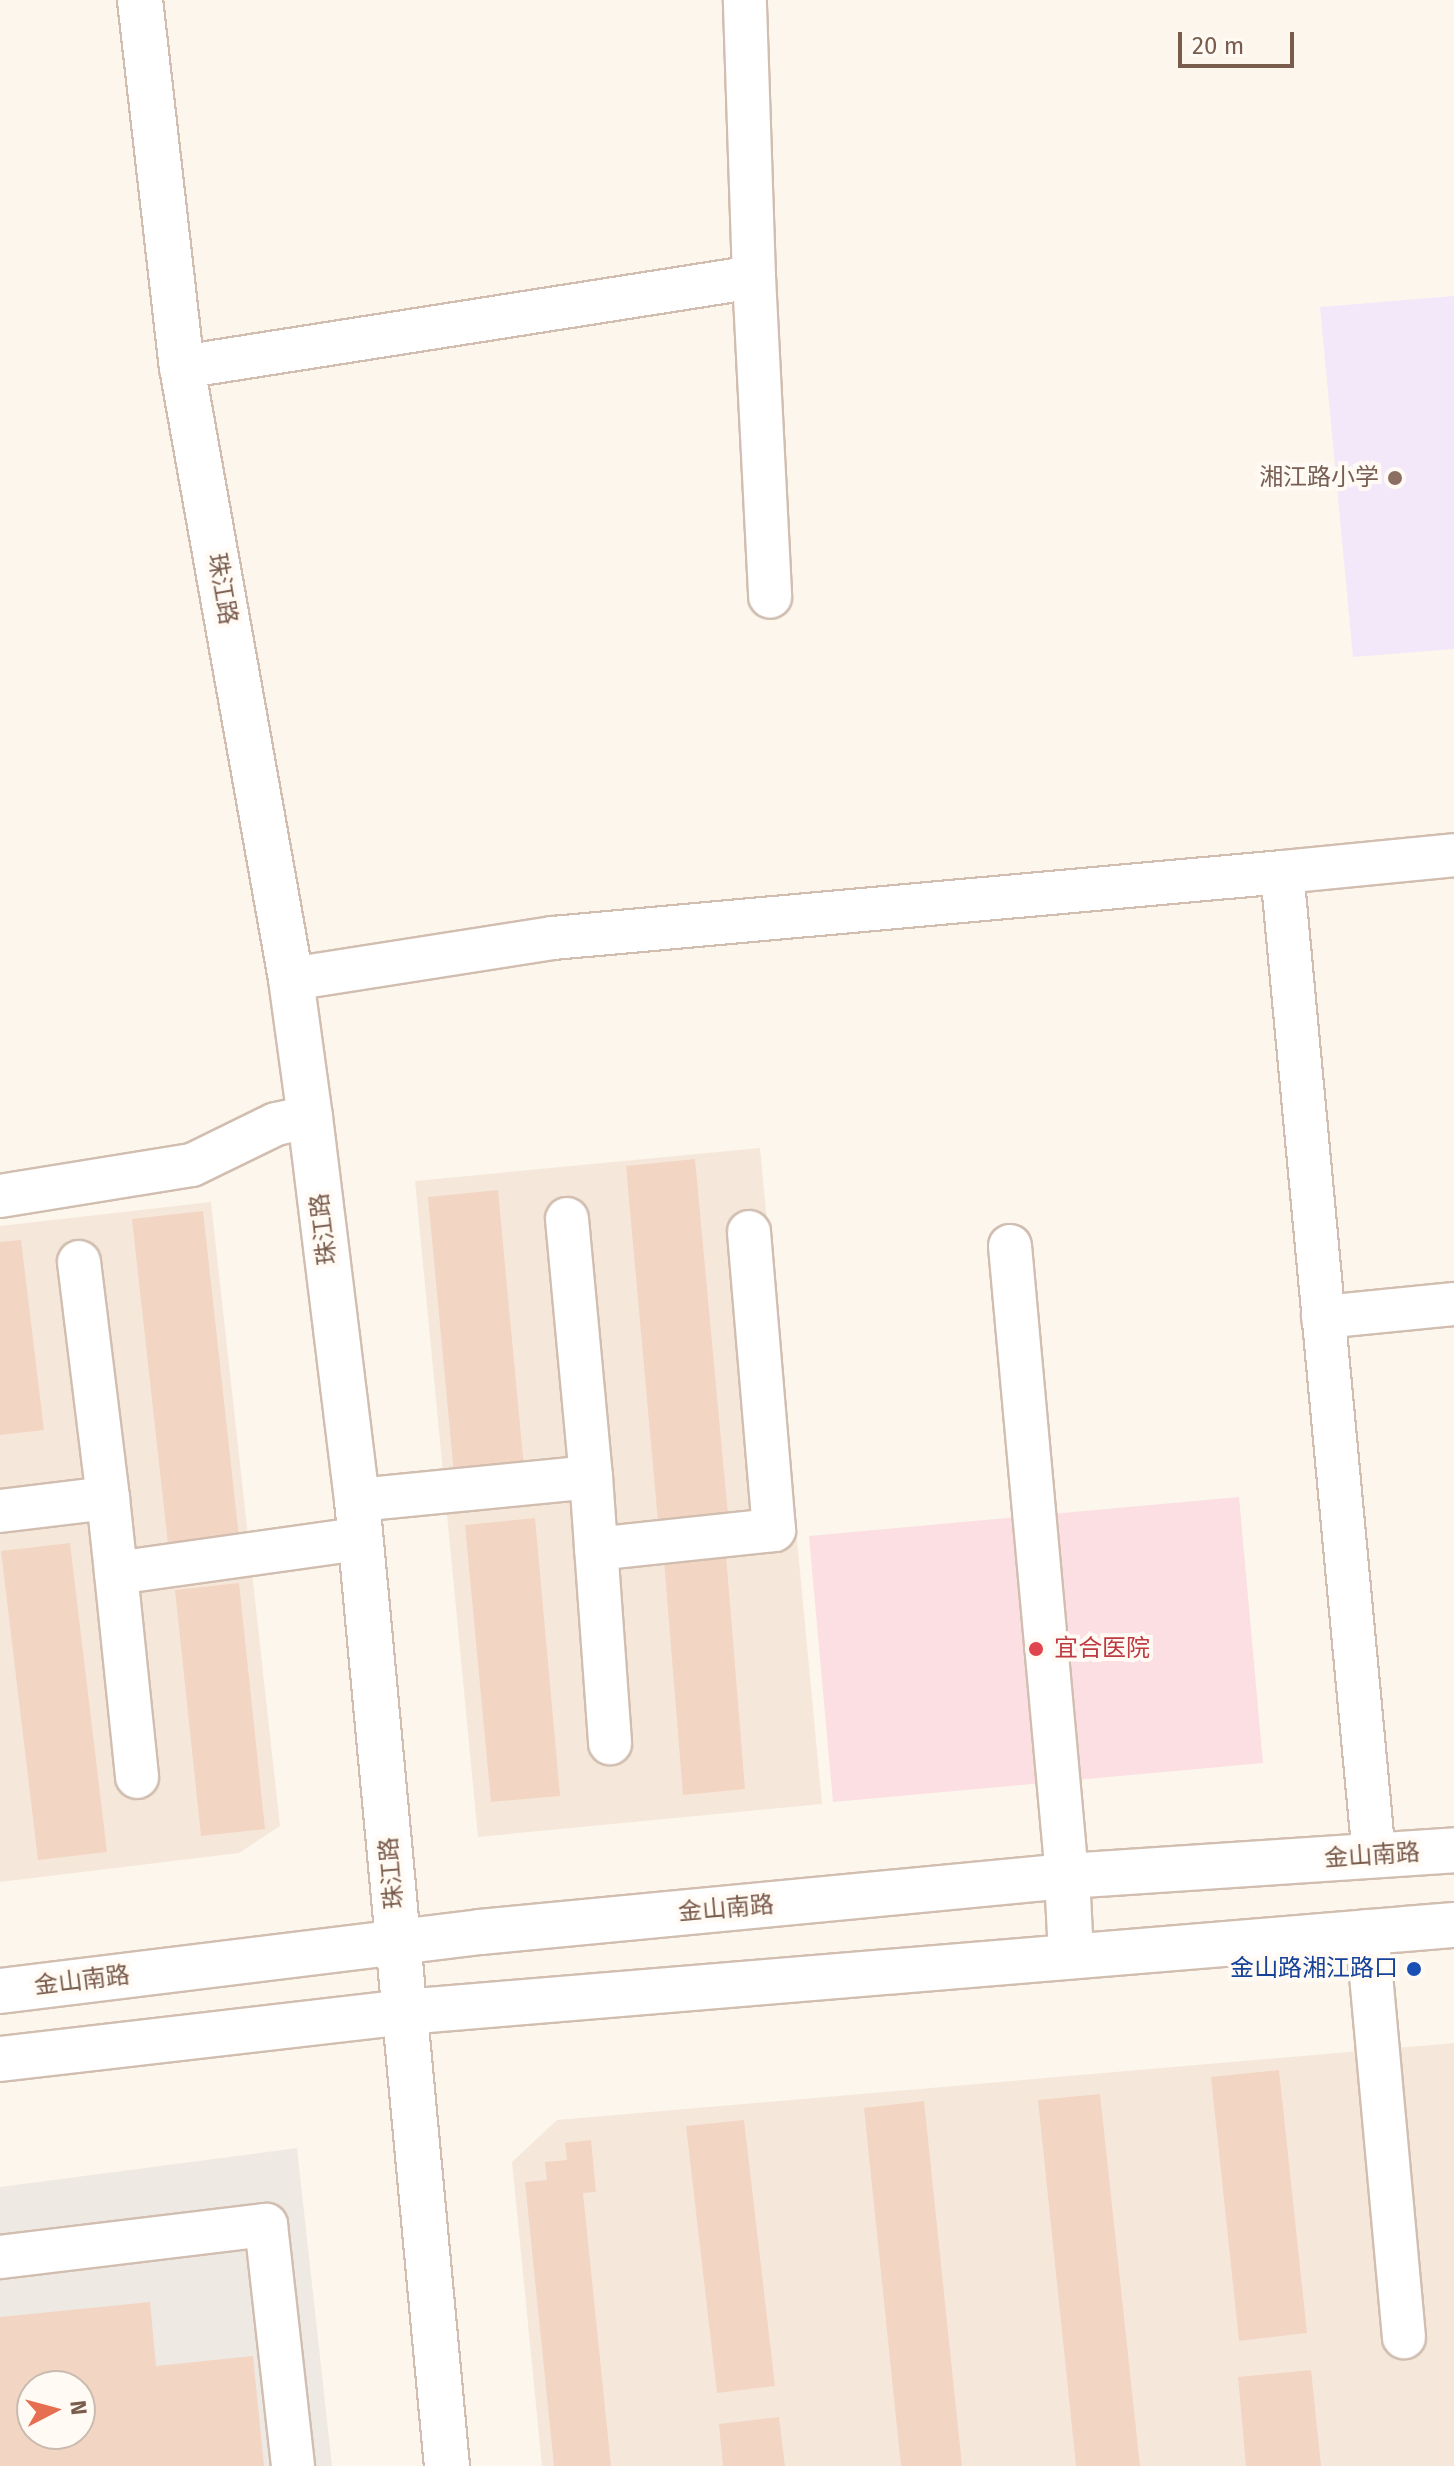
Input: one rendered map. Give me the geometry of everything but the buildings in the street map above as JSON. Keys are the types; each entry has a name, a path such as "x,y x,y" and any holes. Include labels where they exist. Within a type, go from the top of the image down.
{"main road":[{"name":"珠江路","path":"140,0 182,367 291,979 310,1117 358,1520 447,2466"},
{"name":"金山南路","path":"0,1991 398,1942 1067,1876 1454,1850"},
{"path":"1067,1876 1071,1956"},
{"path":"0,2059 404,2012 1454,1925"}],"street":[{"path":"745,0 754,277 770,597"},
{"path":"182,367 754,277"},
{"path":"291,979 553,938 1454,855"},
{"path":"1282,872 1374,1856"},
{"path":"0,1196 192,1165 276,1124 310,1117"},
{"path":"567,1219 591,1477 610,1743"},
{"path":"596,1549 774,1530 749,1232"},
{"path":"1010,1246 1067,1876"},
{"path":"79,1262 108,1498 137,1777"},
{"path":"1323,1317 1454,1304"},
{"path":"116,1573 358,1520 591,1477"},
{"path":"0,1511 108,1498"},
{"path":"1367,1931 1404,2337"},
{"path":"0,2257 266,2225 293,2466"}],"shaded area":[{"name":"湘江路小学","path":"1454,296 1454,649 1353,657 1320,307"},
{"path":"760,1148 822,1804 478,1837 415,1181"},
{"path":"211,1202 280,1826 239,1853 0,1882 0,1226"},
{"name":"宜合医院","path":"1239,1497 1263,1763 833,1802 809,1536"},
{"path":"1454,2043 1454,2466 542,2466 512,2162 557,2120"},
{"path":"297,2148 332,2466 0,2466 0,2187"}],"place":[{"name":"湘江路小学","path":"1395,478"},
{"name":"宜合医院","path":"1036,1649"},
{"name":"金山路湘江路口","path":"1414,1969"}]}
